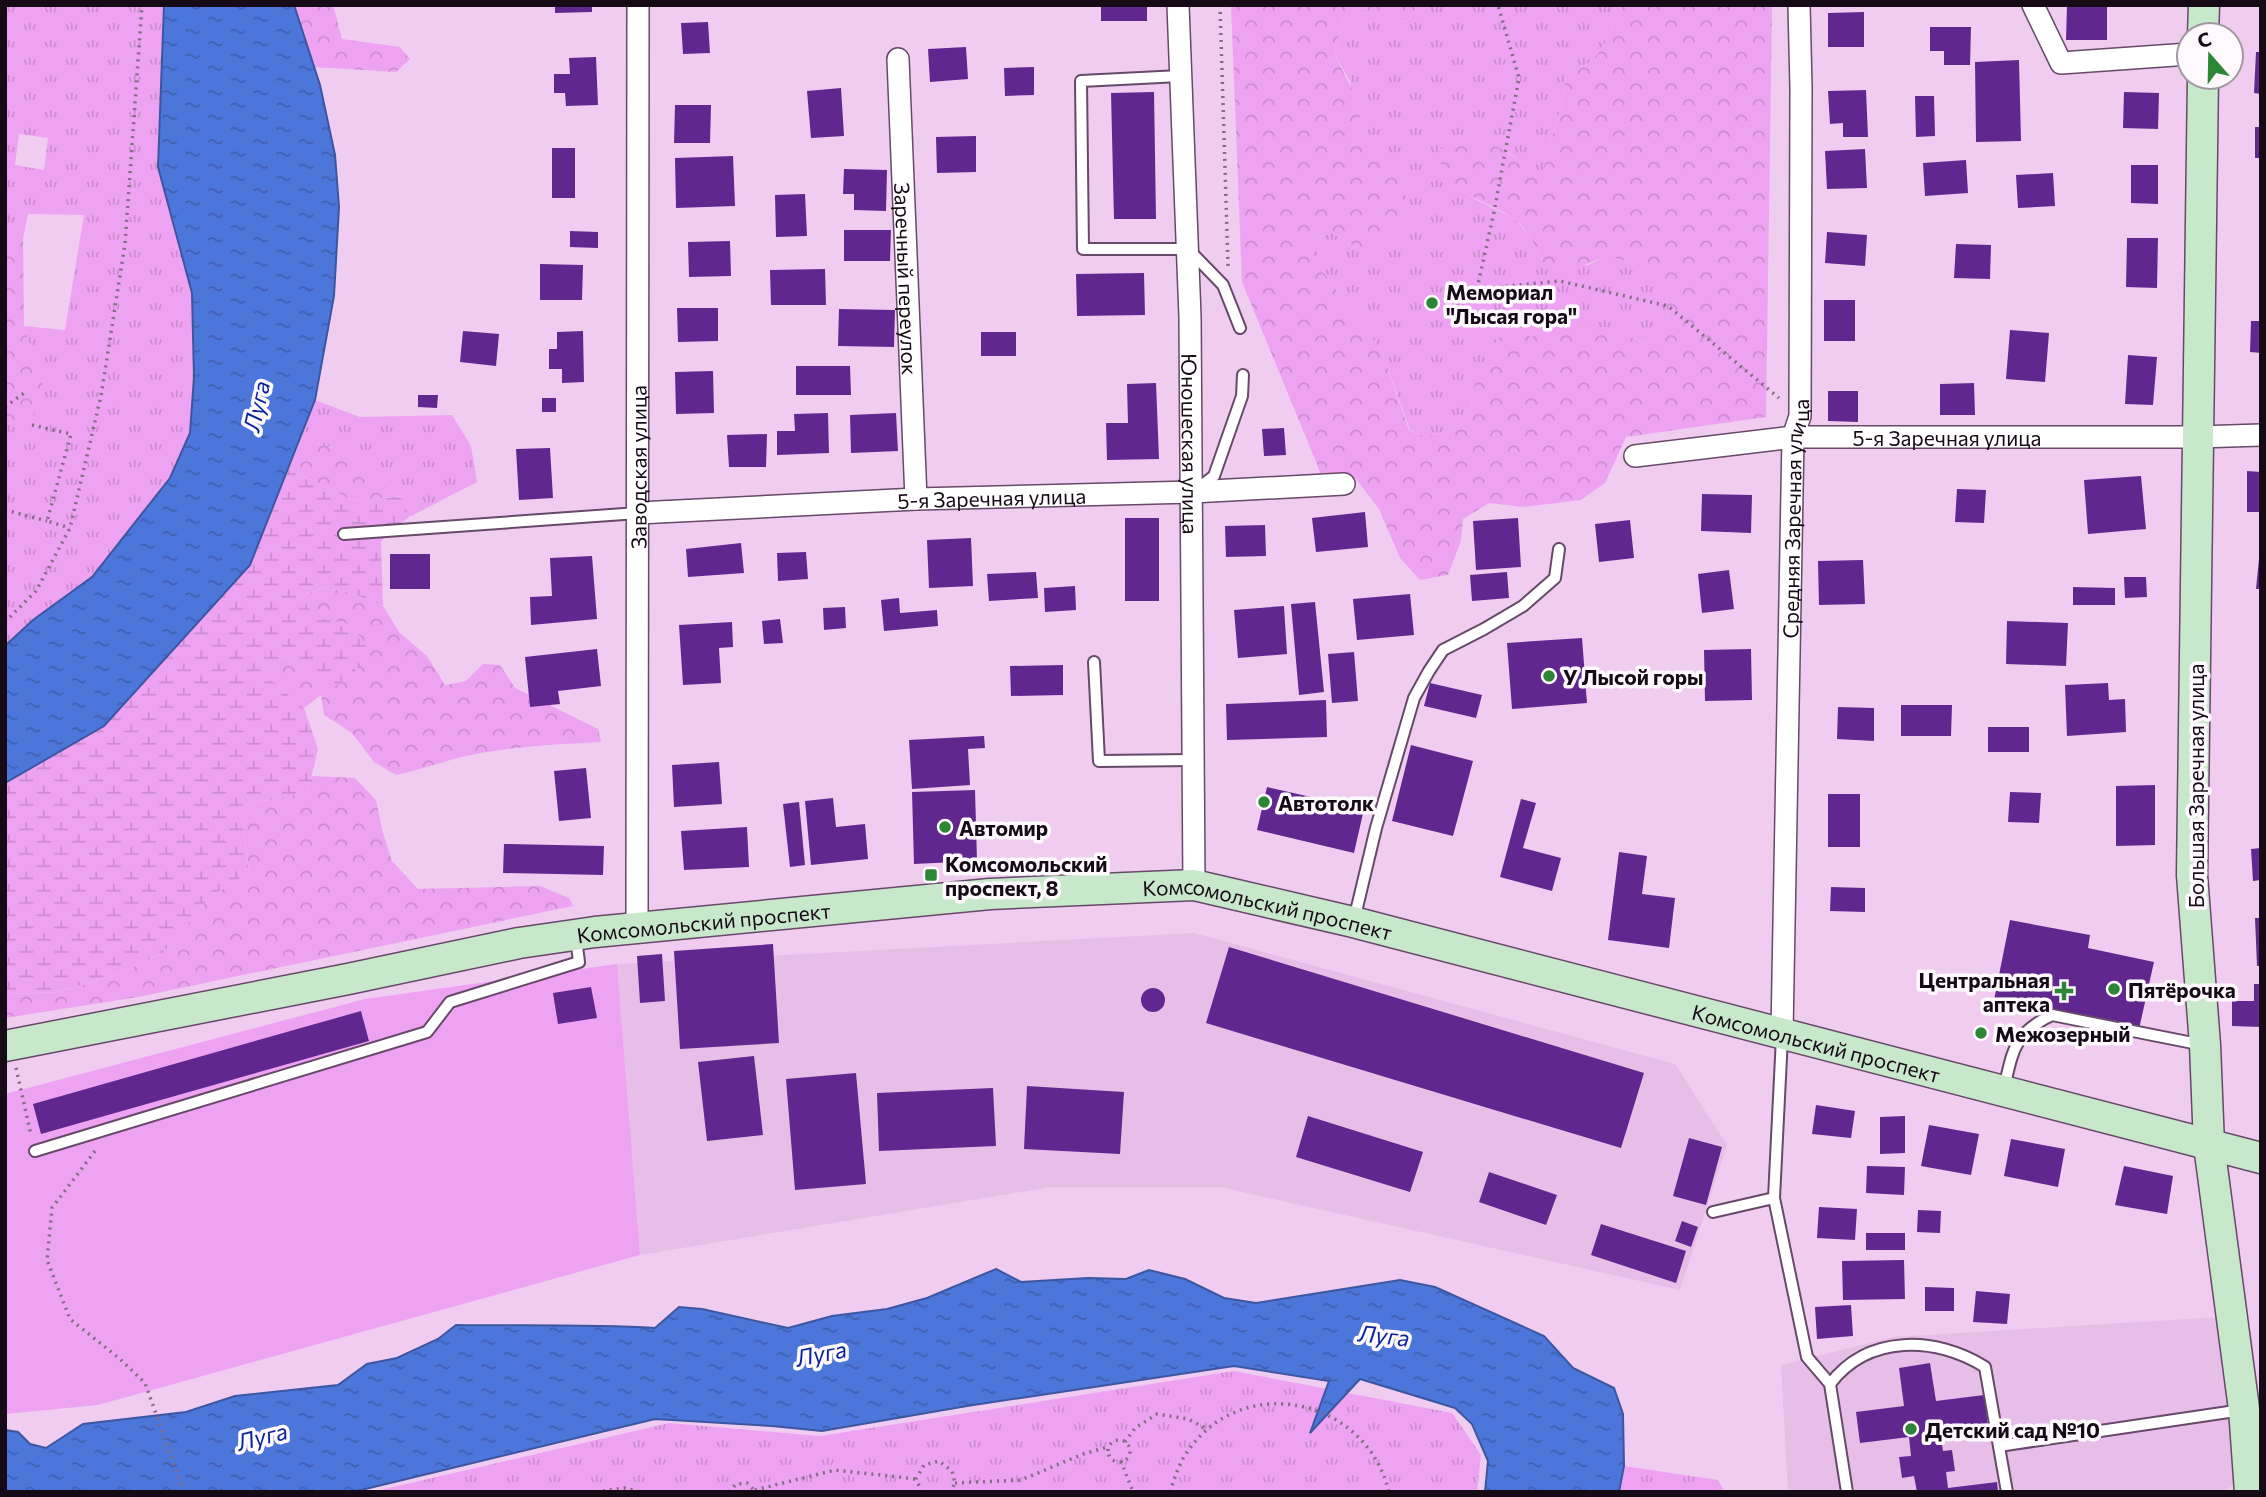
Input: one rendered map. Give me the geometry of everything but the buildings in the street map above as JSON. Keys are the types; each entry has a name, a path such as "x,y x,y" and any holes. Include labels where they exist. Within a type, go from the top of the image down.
{"main road":[{"name":"Большая Заречная улица","path":"2203,91 2192,875 2205,1045 2209,1144 2244,1409 2250,1492"},
{"name":"Комсомольский проспект","path":"10,1052 519,943 575,935 990,894 1194,885 1353,922 2261,1158"}],"street":[{"name":"Заводская улица","path":"637,927 638,5"},
{"name":"Юношеская улица","path":"1178,5 1188,249 1194,885"},
{"name":"Средняя Заречная улица","path":"1782,1032 1793,437 1800,416 1799,5"},
{"path":"2033,5 2061,63 2175,55"},
{"name":"Заречный переулок","path":"898,59 916,499"},
{"name":"5-я Заречная улица","path":"1635,456 1793,437 2261,435"},
{"name":"5-я Заречная улица","path":"638,513 916,499 1192,492 1344,484"}],"lane":[{"path":"1180,76 1081,80 1083,249 1188,249 1223,285 1240,328"},
{"path":"1192,492 1214,476 1242,396 1243,375"},
{"path":"344,534 638,513"},
{"path":"1353,922 1376,828 1414,698 1443,650 1523,606 1555,578 1559,549"},
{"path":"1094,662 1099,761 1194,760"},
{"path":"35,1151 427,1032 450,1002 579,962 575,935"},
{"path":"2004,1090 2012,1052 2021,1036 2032,1024 2052,1015 2205,1045"},
{"path":"1782,1032 1774,1198 1807,1357 1830,1384 1847,1492"},
{"path":"1713,1212 1774,1198"},
{"path":"1830,1384 1840,1370 1855,1360 1888,1347 1923,1344 1955,1351 1985,1367 2007,1492"},
{"path":"1999,1446 2244,1409"}],"path":[{"path":"5,622 36,591 70,528 101,396 125,244 142,5"},
{"path":"1220,5 1228,266 1223,285"},
{"path":"1477,289 1518,78 1498,5"},
{"path":"1457,291 1560,281 1668,306 1800,416"},
{"path":"5,407 24,393"},
{"path":"32,425 71,434 47,521"},
{"path":"5,510 70,528"},
{"path":"10,1052 35,1151"},
{"path":"121,1125 91,1155 52,1208 47,1260 70,1319 145,1383 184,1492"},
{"path":"1170,1492 1178,1469 1191,1447 1208,1429 1235,1413 1266,1404 1298,1405 1334,1416 1364,1440 1384,1472 1389,1492"},
{"path":"1125,1442 1135,1428 1157,1414 1188,1419 1208,1429"},
{"path":"955,1483 1021,1480 1083,1454 1108,1447 1116,1440 1125,1442 1131,1448 1127,1458 1121,1461 1110,1458 1108,1447"},
{"path":"916,1479 924,1465 939,1461 952,1471 955,1483 950,1492"},
{"path":"1121,1461 1133,1492"},
{"path":"729,1492 736,1484 747,1483 755,1491 835,1470 916,1479"},
{"path":"916,1479 922,1492"},
{"path":"597,1492 624,1488 641,1492"}],"shaded area":[{"path":"1194,933 1675,1064 1727,1145 1680,1290 1220,1187 1052,1187 640,1255 617,964"},
{"path":"2220,1317 2236,1484 2222,1492 1788,1492 1781,1365 1893,1337"}],"green space":[{"path":"5,5 164,5 158,167 192,293 194,377 190,433 170,478 92,577 33,620 5,646 5,425 34,413 43,389 24,326 65,330 84,215 28,214 23,239 5,235","holes":["19,134 48,138 44,170 15,165"]},
{"path":"294,5 333,5 342,39 400,47 410,59 396,72 314,67"},
{"path":"1231,5 1419,5 1407,22 1361,12 1344,18 1334,53 1358,101 1362,139 1391,156 1410,209 1397,233 1381,247 1359,249 1332,233 1307,240 1319,266 1382,352 1409,430 1432,435 1468,421 1475,382 1490,347 1511,330 1531,337 1560,326 1586,325 1617,330 1646,344 1669,323 1667,293 1629,262 1603,258 1569,270 1543,263 1519,223 1457,187 1442,168 1440,149 1464,141 1480,140 1542,172 1561,107 1565,79 1593,60 1603,47 1622,8 1620,5 1772,5 1766,417 1626,437 1605,483 1581,500 1523,507 1489,503 1463,519 1461,541 1448,575 1420,580 1400,558 1379,509 1353,475 1323,479 1242,282"},
{"path":"1419,5 1620,5 1622,8 1603,47 1593,60 1565,79 1561,107 1542,172 1531,169 1505,150 1440,150 1442,169 1459,188 1475,199 1515,219 1528,234 1543,263 1588,265 1603,258 1629,262 1667,293 1669,323 1646,344 1617,330 1560,326 1531,337 1475,382 1468,421 1432,435 1410,430 1382,352 1319,266 1307,240 1332,233 1359,249 1391,157 1362,139 1350,81 1334,53 1344,18 1361,12 1407,22"},
{"path":"5,235 23,239 24,326 44,389 34,413 5,425"},
{"path":"315,400 360,417 452,415 471,446 477,482 409,517 404,496 375,473 340,450 301,438"},
{"path":"301,438 340,450 404,496 353,501 289,469"},
{"path":"289,469 353,501 404,496 409,517 381,541 383,606 349,592 323,588 300,596 317,618 351,624 369,650 358,668 335,686 313,676 287,656 260,671 304,708 318,749 308,792 241,806 249,873 211,896 164,952 120,974 57,992 5,994 5,783 104,726 250,565"},
{"path":"323,588 349,592 383,606 399,632 427,656 445,685 466,681 483,664 500,665 515,688 598,729 601,742 481,753 396,775 374,762 352,733 324,715 321,695 304,708 260,671 287,656 313,676 317,618 300,596"},
{"path":"312,776 355,778 376,800 392,861 418,889 540,886 569,898 573,906 138,997 5,1018 5,994 58,992 120,974 164,952 211,896 249,873 241,806 308,792"},
{"path":"617,964 640,1255 98,1405 5,1414 5,1094 365,999"},
{"path":"1234,1371 1452,1413 1481,1455 1477,1492 372,1492 669,1423 820,1436"},
{"path":"1624,1466 1718,1480 1725,1492 1619,1492"}],"water":[{"name":"Луга","path":"164,5 294,5 320,85 335,155 339,207 334,296 315,400 250,565 104,726 5,783 5,646 33,620 92,577 170,478 190,433 194,377 192,293 158,167"},
{"name":"Луга","path":"996,1269 1021,1282 1126,1279 1149,1270 1185,1279 1224,1298 1256,1303 1400,1280 1435,1287 1544,1336 1573,1368 1614,1388 1623,1414 1624,1466 1619,1492 1485,1492 1488,1461 1472,1424 1455,1408 1360,1379 1310,1433 1329,1381 1234,1366 822,1431 655,1419 353,1492 5,1492 5,1430 18,1432 30,1444 46,1448 83,1424 186,1412 235,1396 338,1385 367,1364 397,1358 438,1339 456,1325 655,1328 679,1307 702,1309 788,1328 832,1316 887,1309 927,1298"}],"place":[{"name":"Мемориал \"Лысая гора\"","path":"1432,303"},
{"name":"У Лысой горы","path":"1549,676"},
{"name":"Автотолк","path":"1264,802"},
{"name":"Автомир","path":"945,827"},
{"name":"Комсомольский проспект, 8","path":"931,875"},
{"name":"Пятёрочка","path":"2114,989"},
{"name":"Центральная аптека","path":"2064,991"},
{"name":"Межозерный","path":"1981,1033"},
{"name":"Детский сад №10","path":"1911,1429"}]}
